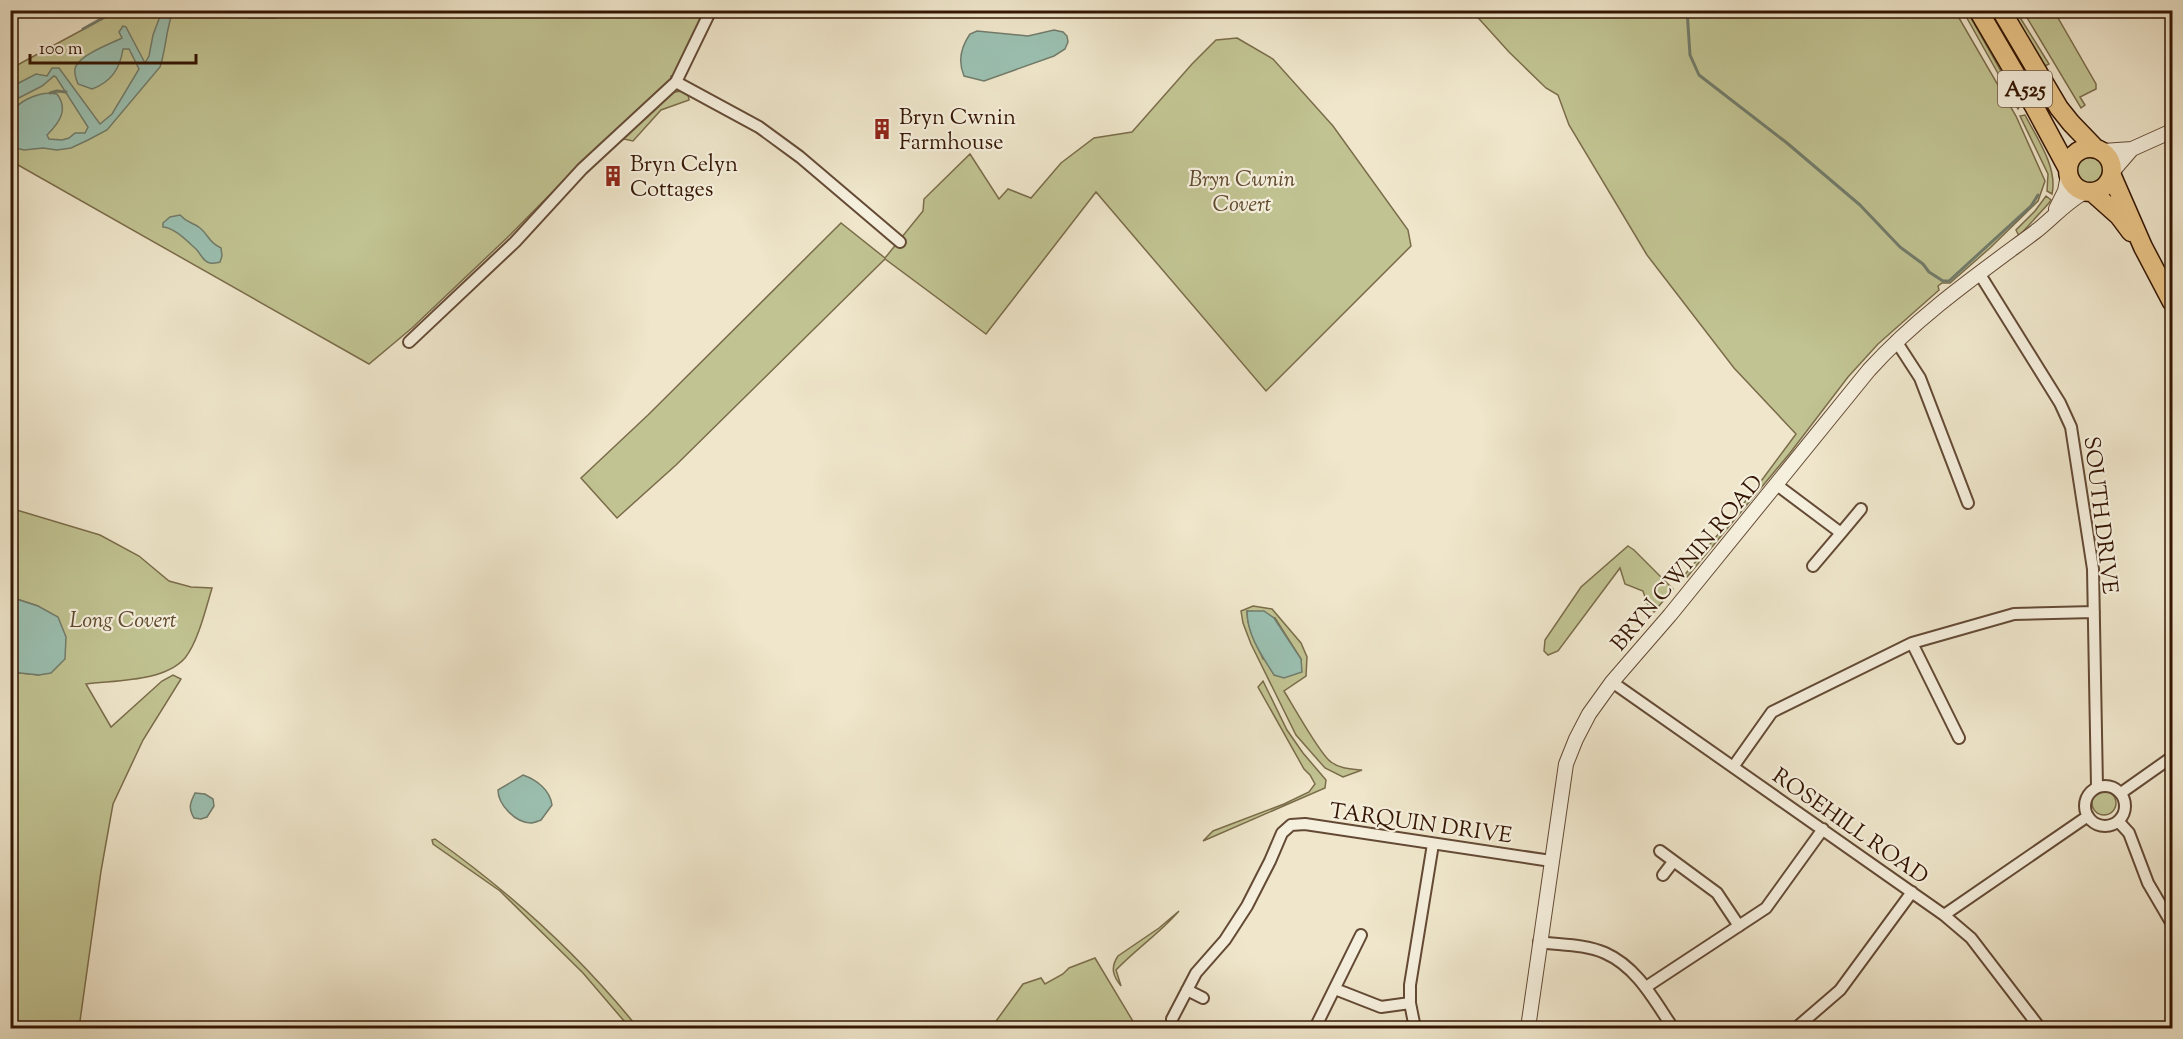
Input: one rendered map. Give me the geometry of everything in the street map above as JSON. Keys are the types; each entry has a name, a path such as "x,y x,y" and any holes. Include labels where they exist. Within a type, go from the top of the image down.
{"main road":[{"name":"A525","path":"1978,10 2030,97 2068,172"},
{"name":"A525","path":"2001,10 2059,108 2099,150"},
{"path":"2143,247 2119,216 2088,192 2075,186 2068,172 2069,162 2077,152 2090,147 2099,150 2111,161 2112,173 2143,247 2172,302"},
{"path":"2088,192 2104,187 2112,173"}],"street":[{"path":"409,342 515,242 582,169 676,82 709,10"},
{"path":"676,82 759,127 800,157 900,242"},
{"path":"2099,150 2132,149 2172,131"},
{"path":"2112,173 2132,149"},
{"name":"BRYN CWNIN ROAD","path":"2050,219 2065,191 2068,172"},
{"name":"BRYN CWNIN ROAD","path":"1528,1029 1566,764 1589,714 1612,682 1777,485 1869,370 1896,341 2074,198 2088,192"},
{"name":"SOUTH DRIVE","path":"1978,273 2060,403 2071,427 2092,569 2097,787"},
{"path":"1896,341 1920,378 1968,503"},
{"path":"1777,485 1841,533"},
{"path":"1813,566 1861,509"},
{"path":"1733,766 1772,712 1912,643 2014,614 2094,612"},
{"path":"1912,643 1959,738"},
{"name":"ROSEHILL ROAD","path":"1612,682 1944,915 1971,938 2040,1029"},
{"path":"2121,793 2172,757"},
{"path":"2110,786 2121,793 2125,805 2122,817 2106,826 2099,825 2088,816 2086,810 2087,796 2097,787 2110,786"},
{"path":"1944,915 2088,816"},
{"path":"2118,821 2129,833 2148,883 2172,924"},
{"name":"TARQUIN DRIVE","path":"1187,990 1196,973 1225,940 1247,906 1281,828 1298,824 1551,861"},
{"path":"1646,987 1766,908 1823,829"},
{"path":"1415,1029 1410,1003 1410,985 1433,844"},
{"path":"1660,851 1717,893 1739,926"},
{"path":"1664,875 1673,862"},
{"path":"1803,1026 1840,990 1912,892"},
{"path":"1315,1029 1361,935"},
{"path":"1539,942 1588,948 1605,953 1631,970 1646,987 1673,1029"},
{"path":"1335,989 1381,1007 1410,1003"},
{"path":"1172,1019 1187,990 1203,998"}],"green space":[{"path":"706,10 678,74 671,76 670,84 587,157 510,235 412,328 369,364 11,161 10,69 117,11"},
{"path":"1472,11 1957,11 2016,116 2045,181 2038,201 1950,283 1942,283 1938,286 1939,290 1878,344 1848,377 1790,453 1687,577 1682,578 1753,492 1796,434 1734,368 1647,255 1569,125 1558,95 1546,88 1509,52"},
{"path":"1963,11 1967,11 2020,105 2018,109"},
{"path":"2008,11 2016,11 2049,64 2041,68"},
{"path":"2023,11 2054,11 2096,84 2096,89 2080,97 2085,105 2081,108"},
{"name":"Bryn Cwnin Covert","path":"1237,38 1273,59 1333,126 1408,230 1411,246 1266,391 1096,192 986,334 885,259 676,465 617,518 581,478 648,415 841,223 885,258 923,211 924,199 970,154 999,199 1008,189 1031,198 1061,163 1094,138 1132,132 1216,40"},
{"path":"682,91 688,94 689,100 661,110 633,141 624,139 611,148 667,96"},
{"path":"2025,115 2049,164 2053,184 2052,194 2047,191 2048,174 2020,116"},
{"path":"2089,156 2099,160 2103,170 2099,180 2089,184 2079,180 2075,170 2079,160"},
{"path":"2046,196 2051,200 2049,203 2019,236 2016,230"},
{"name":"Long Covert","path":"10,508 100,535 139,556 169,581 191,587 212,588 194,643 185,658 176,666 152,676 86,684 111,727 162,681 173,675 181,679 143,740 113,804 101,871 79,1028 11,1028 11,672 39,675 38,606 11,597"},
{"path":"1628,546 1673,589 1654,612 1647,603 1643,591 1625,584 1620,568 1558,651 1548,655 1544,651 1545,640 1581,587"},
{"path":"1253,606 1272,609 1301,643 1307,657 1306,676 1284,691 1326,758 1338,766 1362,770 1343,777 1325,768 1296,735 1251,644 1241,611","holes":["1247,611 1275,618 1301,659 1301,672 1263,659 1250,630"]},
{"path":"1263,681 1287,730 1326,780 1325,788 1203,841 1213,831 1309,792 1315,784 1304,769 1258,687"},
{"path":"2104,791 2113,794 2116,803 2113,812 2104,815 2095,812 2092,803 2095,794"},
{"path":"435,839 491,881 543,927 616,1001 638,1028 630,1028 583,973 500,891 433,844 432,840"},
{"path":"1179,911 1116,970 1121,986 1114,972 1114,964 1118,956 1159,928"},
{"path":"1095,958 1137,1028 991,1028 1023,984 1041,978 1045,984 1069,968"}],"shaded area":[{"path":"245,10 312,11 295,16 248,18"},
{"path":"162,11 173,11 160,67 107,130 71,148 24,150 11,147 11,135 14,136 10,124 15,108 35,96 57,94 61,100 61,116 47,135 49,139 69,138 75,133 85,133 88,127 56,77 54,76 42,86 11,102 11,87 36,74 47,76 52,68 59,68 100,124 112,114 139,69 129,49 123,49 120,63 114,74 104,83 92,89 78,84 76,66 90,53 122,38 119,32 123,26 126,27 145,63"},
{"path":"1054,30 1063,32 1068,42 1065,49 1054,56 984,81 964,76 961,55 970,34 977,31 1028,36"},
{"path":"180,215 200,228 213,243 221,248 220,262 206,261 181,235 163,227 163,223 170,217"},
{"path":"10,597 38,606 58,617 66,637 65,659 51,673 39,675 11,672"},
{"path":"1247,611 1264,611 1274,618 1301,659 1302,672 1284,678 1274,675 1252,637"},
{"path":"523,775 542,786 551,800 552,805 541,820 533,823 514,817 504,807 499,796 498,790"},
{"path":"195,793 205,794 213,799 214,806 207,817 194,818 192,814 190,806"}],"waterway":[{"path":"83,29 117,10"},
{"path":"1687,10 1690,55 1699,75 1787,143 1860,205 1900,247 1943,281 1949,281 2031,206 2038,195"},
{"path":"50,93 66,92"}],"place":[{"name":"Bryn Cwnin Farmhouse","path":"882,129"},
{"name":"Bryn Celyn Cottages","path":"613,176"}]}
